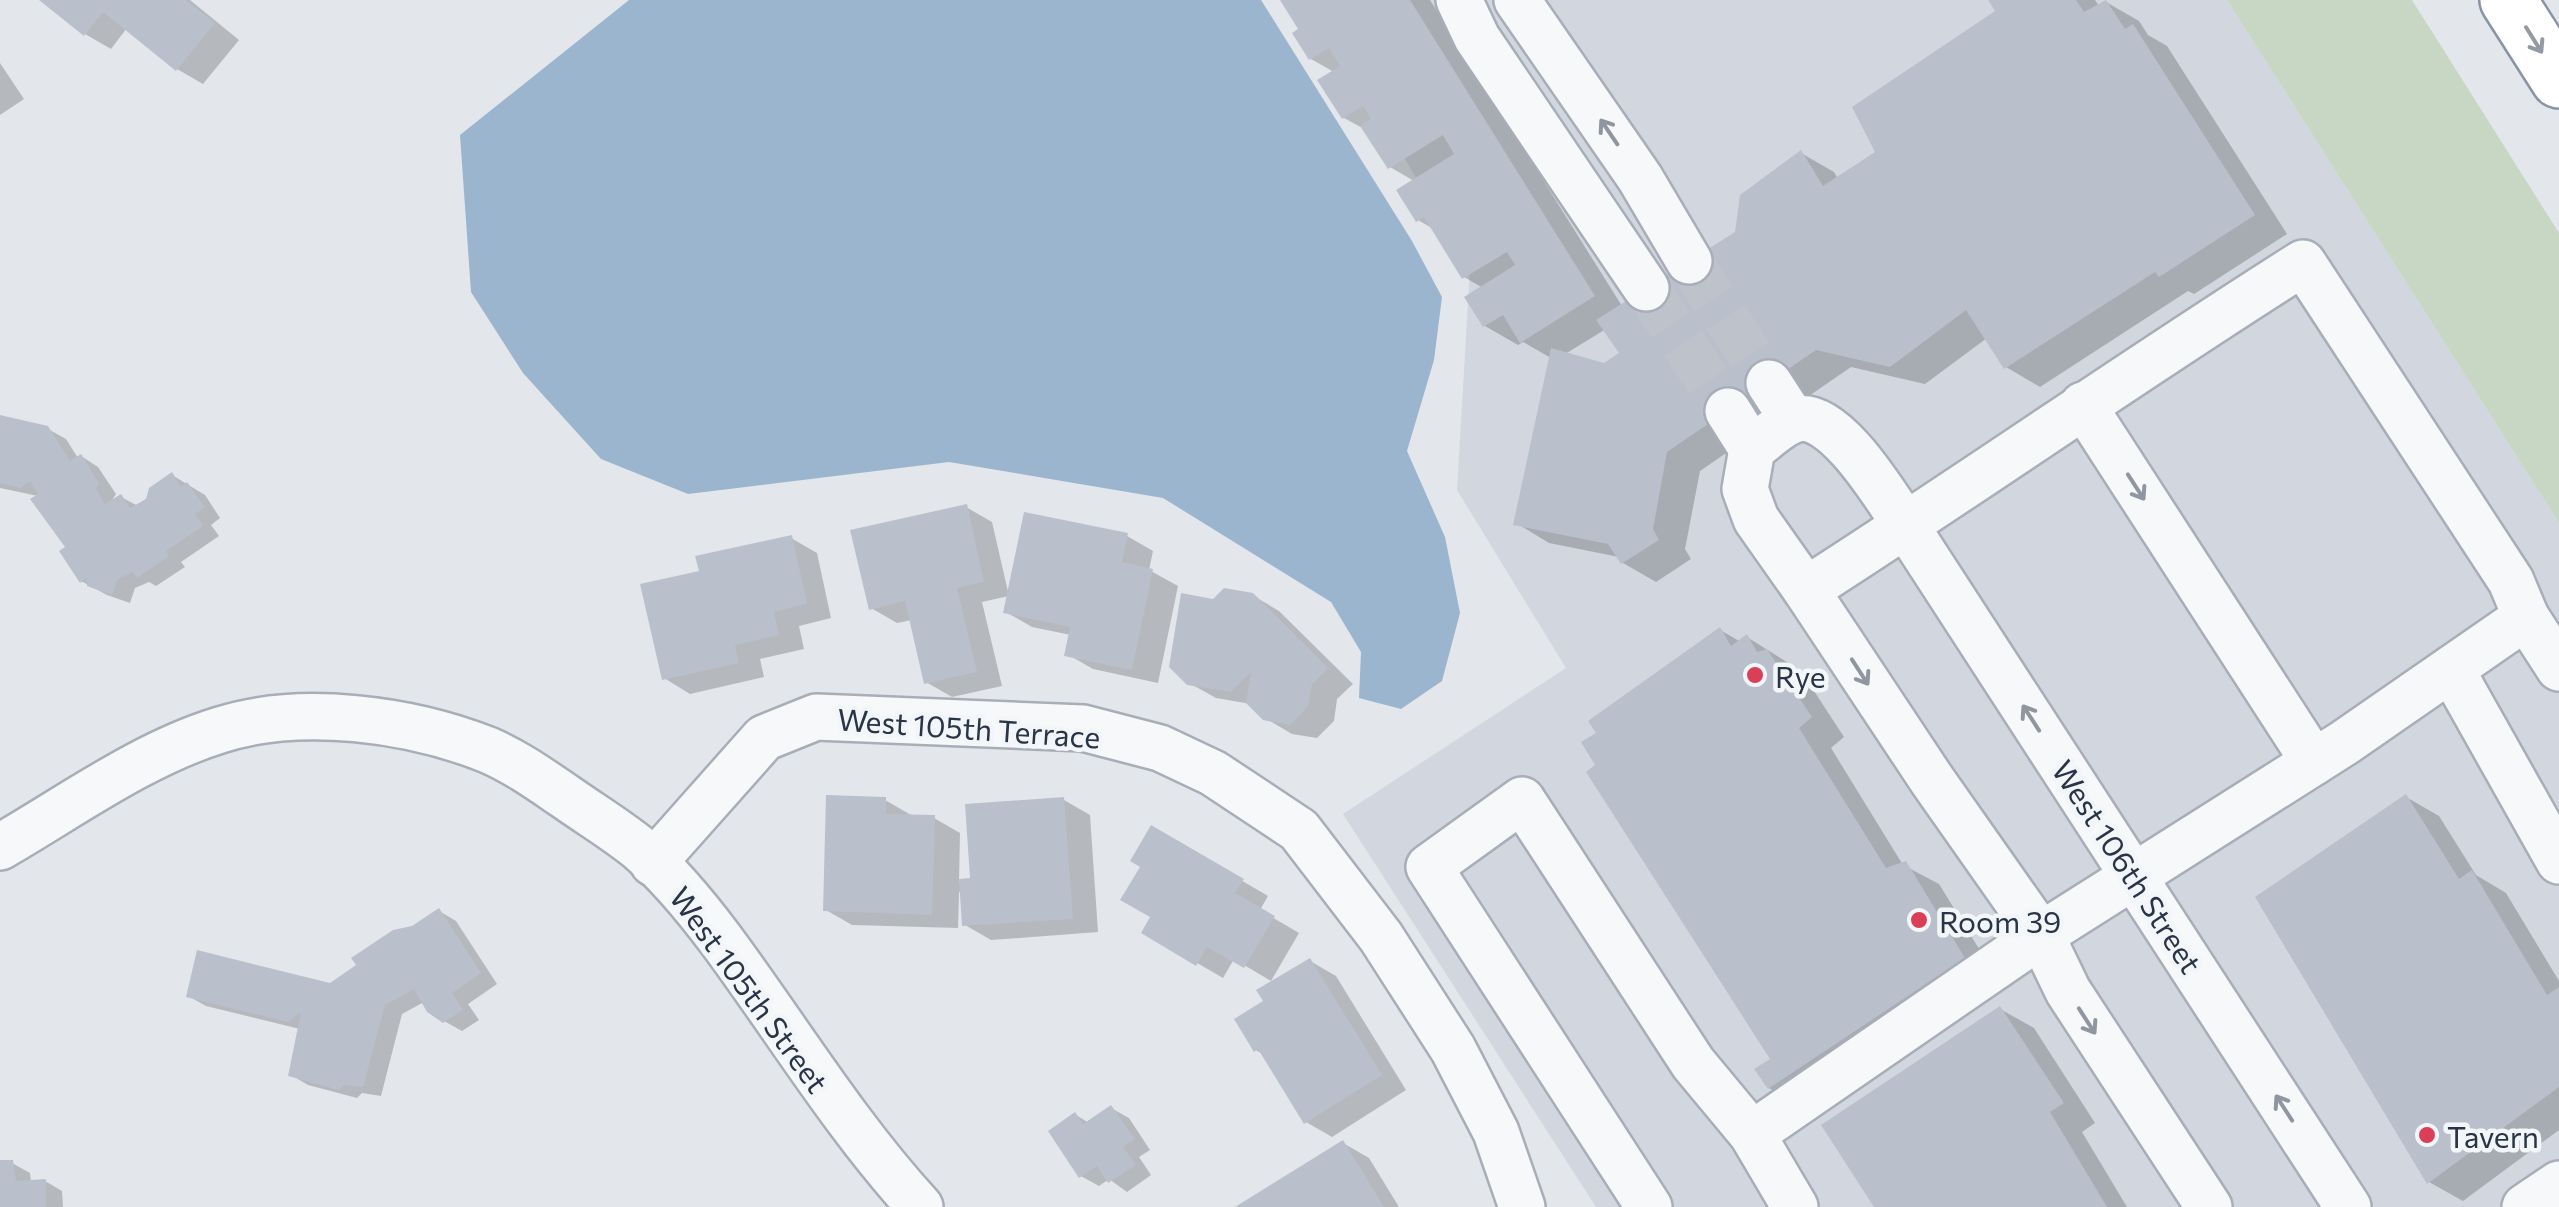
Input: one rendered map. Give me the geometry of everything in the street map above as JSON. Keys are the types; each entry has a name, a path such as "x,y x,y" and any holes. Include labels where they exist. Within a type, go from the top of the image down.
{"highway":[{"path":"2508,0 2559,80"}],"street":[{"path":"1459,0 1477,38 1646,288"},
{"path":"1517,0 1640,178 1689,261"},
{"path":"1618,245 1661,215"},
{"path":"1806,590 2303,263 2511,581 2526,617 2559,668"},
{"path":"1752,449 1793,420 1769,383"},
{"path":"2083,405 2314,762"},
{"path":"1728,411 1752,449 1745,489 1756,519 2040,935 2068,992 2209,1207"},
{"name":"West 106th Street","path":"1793,420 1804,418 1836,432 1906,526 2134,875 2334,1201"},
{"path":"1752,1134 2040,935 2314,762 2526,617"},
{"path":"2451,669 2559,860"},
{"name":"West 105th Street","path":"0,847 185,742 225,728 295,717 338,717 397,724 488,750 533,774 653,862 720,939 878,1161 920,1207"},
{"name":"West 105th Terrace","path":"653,862 764,738 816,717 1083,728 1160,748 1213,772 1300,830 1381,938 1453,1048 1496,1132 1522,1207"},
{"path":"1649,1207 1429,866 1522,800 1692,1063 1752,1134 1795,1207"},
{"path":"2525,1207 2559,1184"}],"shaded area":[{"path":"1310,0 2227,0 2559,523 2559,1207 1596,1207 1343,814 1566,668 1457,490 1470,268"}],"green space":[{"path":"2227,0 2412,0 2559,233 2559,523"}],"water":[{"path":"629,0 1261,0 1412,241 1442,297 1434,360 1407,451 1445,537 1460,613 1442,681 1401,709 1359,698 1361,652 1331,602 1163,498 949,462 688,494 601,459 523,373 471,292 460,135"}],"building":[{"path":"39,0 186,0 215,23 176,71 103,12 84,36"},
{"path":"1280,0 1410,0 1595,296 1520,343 1503,315 1483,327 1464,297 1515,265 1507,252 1462,279 1424,217 1416,222 1396,190 1454,154 1443,135 1388,169 1360,126 1371,119 1363,106 1342,119 1317,80 1340,66 1329,48 1309,60 1292,33 1298,29"},
{"path":"1988,0 2076,0 2084,12 2106,0 2125,29 2133,24 2255,215 2159,277 2155,272 2004,369 1966,310 1890,367 1816,350 1667,452 1653,529 1659,540 1621,564 1608,544 1513,525 1551,348 1604,363 1619,353 1596,320 1735,232 1740,195 1801,150 1823,186 1875,152 1852,107 1995,11"},
{"path":"0,415 48,426 70,461 81,454 99,483 96,489 105,504 121,494 130,508 146,499 149,488 172,472 181,487 187,482 205,507 195,514 203,526 166,551 169,556 137,578 133,572 118,579 112,595 87,586 87,578 80,583 59,551 65,547 30,499 38,494 30,481 20,488 0,483"},
{"path":"967,504 984,582 957,588 977,672 924,684 905,601 869,610 850,530"},
{"path":"1024,512 1128,533 1122,562 1153,569 1132,670 1064,656 1070,627 1003,613"},
{"path":"792,535 807,604 774,612 779,635 735,645 739,663 662,680 640,584 699,571 695,556"},
{"path":"1224,588 1253,593 1328,668 1312,684 1308,706 1290,725 1263,720 1246,703 1251,672 1231,692 1187,685 1169,667 1181,593 1213,599"},
{"path":"1720,627 1731,646 1747,634 1757,652 1767,649 1812,717 1799,728 1886,868 1906,861 1965,958 1768,1089 1754,1069 1770,1059 1586,772 1595,765 1581,742 1596,733 1588,721"},
{"path":"2406,794 2459,879 2472,870 2547,995 2559,987 2559,1087 2427,1184 2255,897"},
{"path":"826,795 886,797 886,814 935,815 932,915 823,911"},
{"path":"1064,797 1073,919 962,926 959,879 970,878 965,804"},
{"path":"1151,825 1244,879 1235,893 1275,916 1244,968 1207,947 1196,966 1141,933 1150,917 1120,900 1140,867 1130,861"},
{"path":"439,908 481,973 452,993 463,1010 443,1023 427,1012 414,989 385,1005 363,1087 344,1085 339,1090 288,1076 301,1012 288,1022 186,997 197,950 330,983 356,965 351,958 393,930 412,926"},
{"path":"1310,958 1382,1075 1304,1124 1258,1049 1254,1052 1234,1019 1263,1001 1256,990"},
{"path":"2000,1006 2064,1103 2050,1112 2107,1207 1874,1207 1821,1125"},
{"path":"1111,1105 1135,1139 1123,1147 1136,1165 1108,1183 1097,1166 1079,1178 1048,1131 1075,1112 1083,1124"},
{"path":"1343,1140 1384,1207 1235,1207"},
{"path":"0,1160 13,1160 16,1181 46,1179 46,1207 0,1207"}],"tunnel":[{"path":"1689,261 1769,383"},
{"path":"1646,288 1728,411"}],"place":[{"name":"Rye","path":"1755,675"},
{"name":"Room 39","path":"1919,920"},
{"name":"Tavern","path":"2427,1135"}]}
